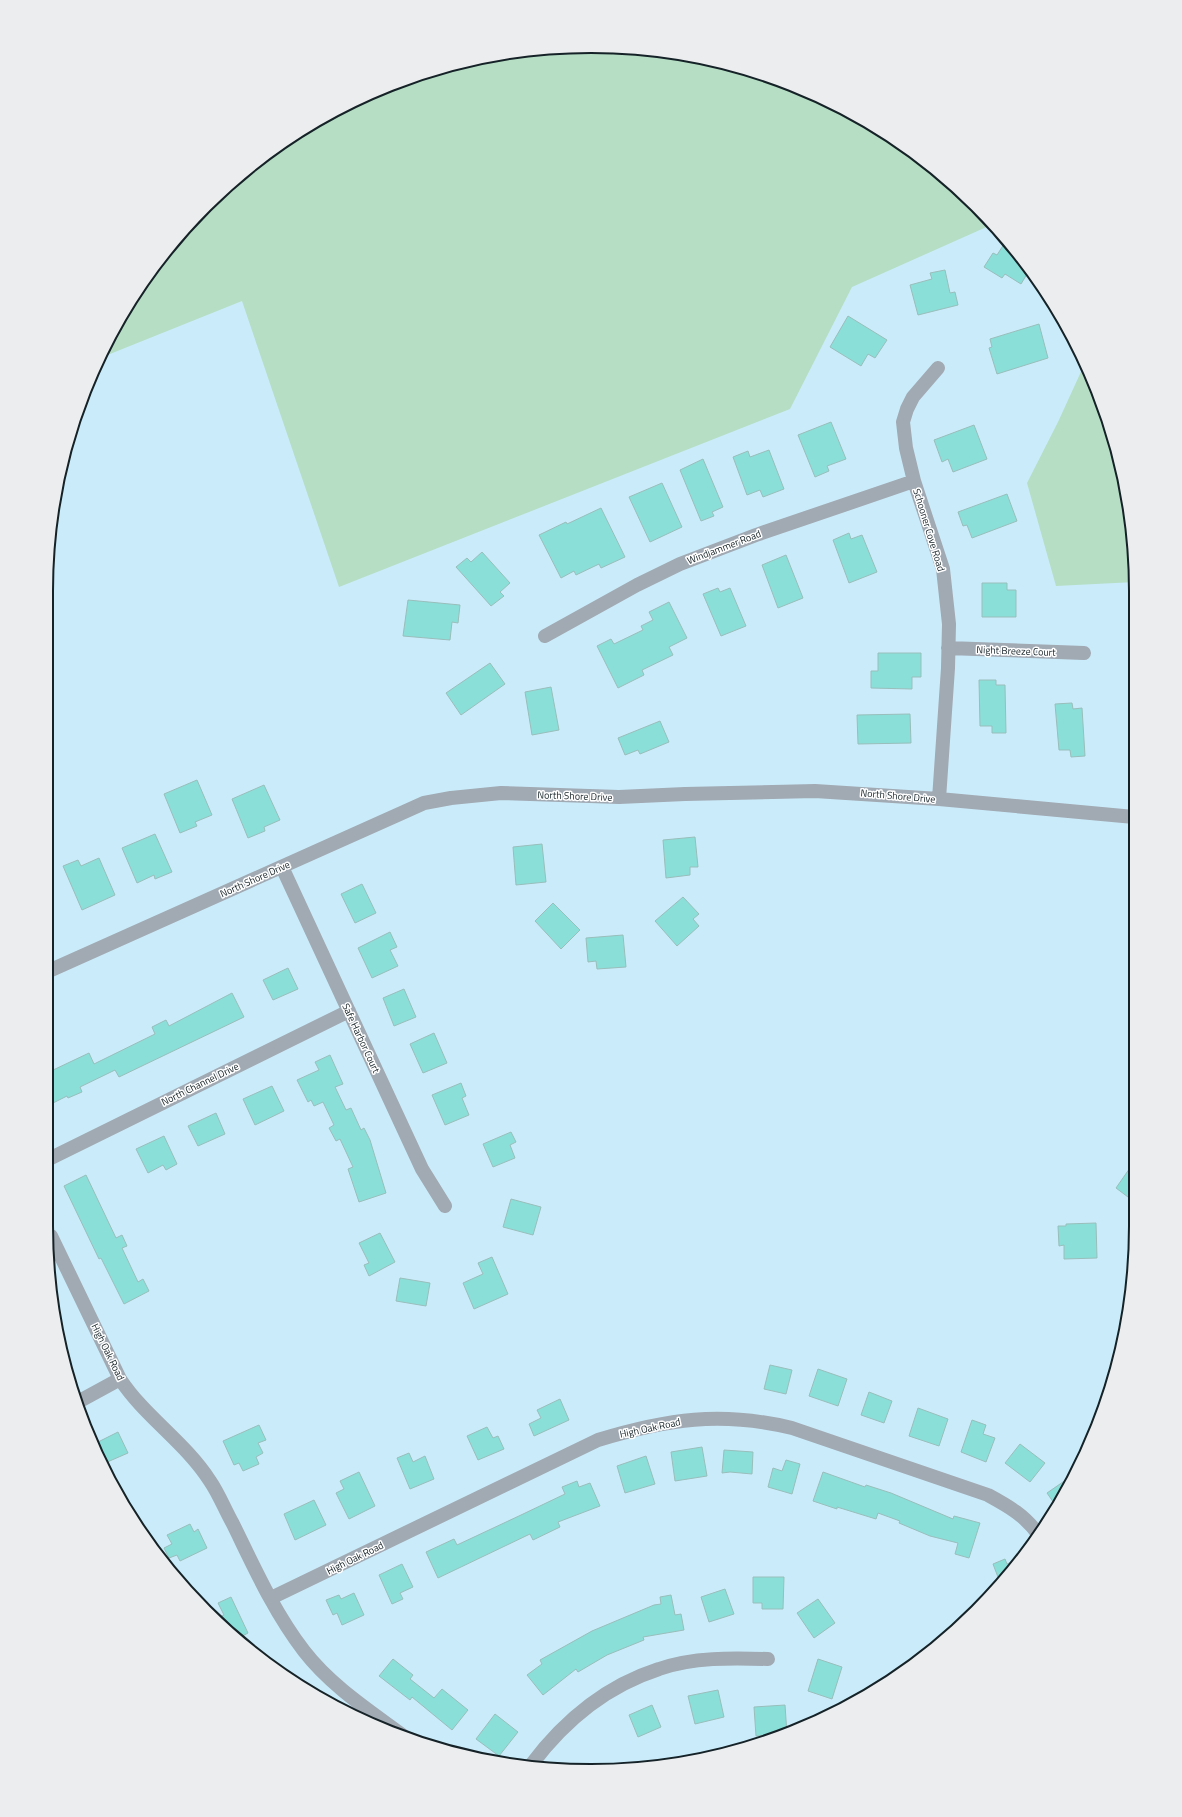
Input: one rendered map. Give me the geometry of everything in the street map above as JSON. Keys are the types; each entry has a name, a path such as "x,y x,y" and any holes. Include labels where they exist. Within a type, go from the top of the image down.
{"street":[{"name":"Schooner Cove Road","path":"938,368 913,397 903,422 906,448 914,481 943,570 949,624 948,668 939,799"},
{"name":"Windjammer Road","path":"545,636 637,585 680,564 756,535 914,481"},
{"name":"Night Breeze Court","path":"948,648 1084,653"},
{"name":"North Shore Drive","path":"53,969 424,803 451,798 501,793 619,797 815,791 939,799 1129,817"},
{"name":"Safe Harbor Court","path":"282,867 422,1169 445,1206"},
{"name":"North Channel Drive","path":"53,1157 349,1011"},
{"name":"High Oak Road","path":"53,1241 120,1379 132,1398 186,1450 210,1481 271,1598 304,1651 341,1689 388,1724"},
{"path":"82,1400 120,1379"},
{"name":"High Oak Road","path":"271,1598 598,1440 635,1429 676,1421 713,1418 744,1419 769,1422 792,1428 988,1495 1018,1512 1028,1520 1035,1529"},
{"path":"535,1761 566,1724 591,1703 623,1684 659,1669 696,1661 736,1658 768,1659"}],"green space":[{"path":"556,54 626,54 696,63 730,71 797,94 829,108 860,125 919,164 946,187 986,227 852,287 790,409 339,587 242,301 107,355 125,322 144,292 164,263 187,236 236,187 263,164 292,144 353,108 418,82 452,71 486,63"},
{"path":"1082,370 1111,452 1119,486 1128,556 1129,582 1056,586 1027,483 1058,422"}],"building":[{"path":"1003,246 1026,275 1021,284 1005,274 1002,278 984,267 993,253 997,255"},
{"path":"945,270 950,293 955,292 958,305 918,315 910,285 932,279 930,273"},
{"path":"848,316 887,340 875,358 868,354 861,366 830,347"},
{"path":"1039,324 1048,358 997,374 989,348 992,347 990,339"},
{"path":"831,422 846,459 827,466 829,471 815,477 798,435"},
{"path":"974,425 987,459 953,472 948,459 942,462 934,440"},
{"path":"769,450 784,489 763,497 760,490 747,495 733,457 748,451 750,457"},
{"path":"703,459 723,507 712,512 714,516 701,521 680,470"},
{"path":"662,483 682,527 650,542 629,497"},
{"path":"1007,494 1017,521 972,538 967,525 963,526 958,512"},
{"path":"601,508 625,557 601,568 599,564 576,575 574,571 561,578 539,535"},
{"path":"849,533 851,539 862,535 877,572 849,583 833,540"},
{"path":"482,552 510,583 500,592 504,596 491,606 456,567 467,558 471,562"},
{"path":"786,555 803,598 778,608 762,565"},
{"path":"982,583 1007,583 1007,590 1016,590 1016,617 982,617"},
{"path":"718,588 720,592 730,588 746,626 721,636 703,594"},
{"path":"408,600 460,605 458,623 452,622 450,640 403,636"},
{"path":"669,602 687,638 669,647 673,655 642,670 644,675 618,688 597,646 611,639 614,644 643,630 641,626 653,620 649,612"},
{"path":"878,653 921,653 921,677 912,677 912,689 871,688 871,671 878,671"},
{"path":"490,663 505,684 461,715 446,693"},
{"path":"979,680 996,680 996,685 1005,685 1006,733 992,733 992,726 980,726"},
{"path":"551,687 559,730 532,735 525,692"},
{"path":"1072,703 1073,709 1082,708 1085,756 1071,757 1070,750 1059,750 1055,704"},
{"path":"910,714 911,743 858,744 857,715"},
{"path":"660,721 669,742 640,754 638,750 625,755 618,738"},
{"path":"197,780 212,815 195,822 197,826 180,833 164,794"},
{"path":"264,785 280,820 264,827 265,831 248,838 232,799"},
{"path":"155,834 172,872 155,879 154,875 137,883 122,848"},
{"path":"695,837 698,867 690,867 690,875 666,878 663,840"},
{"path":"542,844 546,882 516,885 513,847"},
{"path":"99,858 115,895 82,910 63,866 78,860 81,866"},
{"path":"362,884 376,913 355,923 341,894"},
{"path":"683,897 699,914 693,919 699,926 677,946 655,921"},
{"path":"553,903 580,930 561,949 535,921"},
{"path":"390,932 397,947 390,950 398,966 372,978 358,948"},
{"path":"623,935 626,967 597,969 596,961 588,962 586,938"},
{"path":"288,968 298,989 273,1000 263,980"},
{"path":"404,989 416,1017 394,1026 383,998"},
{"path":"232,993 244,1017 119,1077 115,1070 80,1087 82,1092 68,1098 67,1096 53,1103 53,1070 89,1053 94,1064 155,1034 152,1027 166,1020 169,1026"},
{"path":"434,1033 447,1063 423,1073 410,1044"},
{"path":"330,1055 343,1084 335,1087 346,1110 351,1108 361,1130 364,1128 370,1140 386,1193 359,1202 348,1169 353,1167 340,1139 336,1141 329,1128 334,1125 323,1102 314,1106 311,1100 308,1102 297,1080 319,1070 315,1062"},
{"path":"461,1083 466,1096 462,1098 469,1115 445,1125 432,1095"},
{"path":"272,1086 284,1111 255,1125 243,1099"},
{"path":"216,1113 225,1134 198,1146 188,1126"},
{"path":"511,1132 516,1142 510,1145 515,1158 493,1167 483,1144"},
{"path":"164,1136 177,1164 166,1170 163,1165 148,1173 136,1149"},
{"path":"1129,1169 1129,1198 1116,1188"},
{"path":"86,1175 116,1238 122,1235 127,1246 122,1248 138,1282 143,1279 149,1291 124,1304 101,1258 99,1259 64,1186"},
{"path":"511,1199 541,1207 533,1235 503,1227"},
{"path":"1096,1223 1097,1258 1064,1259 1064,1245 1059,1246 1058,1226 1066,1226 1066,1224"},
{"path":"380,1233 395,1262 369,1276 364,1265 369,1263 359,1243"},
{"path":"492,1257 508,1294 474,1309 463,1283 483,1274 478,1263"},
{"path":"400,1278 430,1283 426,1306 396,1301"},
{"path":"770,1365 792,1370 786,1394 764,1389"},
{"path":"818,1369 847,1379 838,1406 809,1396"},
{"path":"869,1392 892,1401 884,1423 861,1415"},
{"path":"560,1399 569,1420 534,1436 529,1424 541,1418 537,1410"},
{"path":"918,1408 948,1419 939,1446 909,1436"},
{"path":"972,1420 986,1425 983,1434 995,1438 986,1462 961,1452"},
{"path":"259,1425 266,1440 258,1443 263,1453 256,1457 259,1464 243,1471 239,1463 234,1465 223,1441"},
{"path":"487,1427 493,1438 498,1436 504,1449 478,1460 467,1436"},
{"path":"118,1432 128,1453 107,1462 98,1442"},
{"path":"1020,1444 1045,1463 1030,1482 1005,1463"},
{"path":"702,1447 707,1476 675,1481 671,1452"},
{"path":"724,1450 753,1452 752,1474 730,1472 722,1473"},
{"path":"409,1453 413,1462 425,1456 434,1479 410,1489 397,1458"},
{"path":"646,1456 655,1484 625,1493 617,1466"},
{"path":"786,1460 800,1464 792,1494 768,1487 773,1468 782,1471"},
{"path":"359,1472 375,1506 349,1519 336,1493 344,1489 340,1481"},
{"path":"823,1472 865,1487 866,1485 891,1493 953,1519 954,1516 980,1523 969,1558 955,1554 958,1543 930,1536 899,1523 900,1521 878,1513 876,1519 813,1501"},
{"path":"577,1481 579,1487 590,1483 600,1506 558,1522 560,1527 533,1540 530,1534 438,1578 426,1552 454,1539 457,1545 521,1515 565,1494 562,1487"},
{"path":"1065,1481 1053,1501 1047,1493"},
{"path":"314,1500 326,1525 295,1540 284,1514"},
{"path":"190,1524 194,1532 198,1529 207,1548 180,1561 177,1555 169,1558 164,1548 172,1544 167,1535"},
{"path":"1005,1559 1007,1564 1011,1562 998,1577 993,1564"},
{"path":"402,1564 413,1587 400,1593 403,1599 392,1604 379,1575"},
{"path":"753,1577 784,1577 783,1609 762,1609 762,1603 753,1603"},
{"path":"725,1589 734,1614 709,1622 701,1597"},
{"path":"354,1593 364,1615 342,1625 337,1613 333,1615 326,1600 339,1595 341,1599"},
{"path":"671,1595 675,1615 681,1614 684,1630 643,1637 644,1640 607,1655 578,1672 576,1669 543,1695 527,1675 542,1664 540,1660 592,1631 654,1605 661,1604 660,1597"},
{"path":"231,1597 248,1633 243,1636 222,1616 224,1615 218,1603"},
{"path":"818,1599 835,1623 814,1638 797,1613"},
{"path":"393,1659 413,1675 410,1679 434,1698 442,1689 468,1710 452,1730 412,1697 410,1700 379,1676"},
{"path":"818,1659 842,1667 832,1699 808,1691"},
{"path":"718,1690 724,1717 695,1724 688,1696"},
{"path":"652,1705 661,1727 638,1737 629,1715"},
{"path":"785,1705 787,1727 762,1736 756,1736 754,1707"},
{"path":"495,1714 518,1732 499,1756 476,1739"}]}
